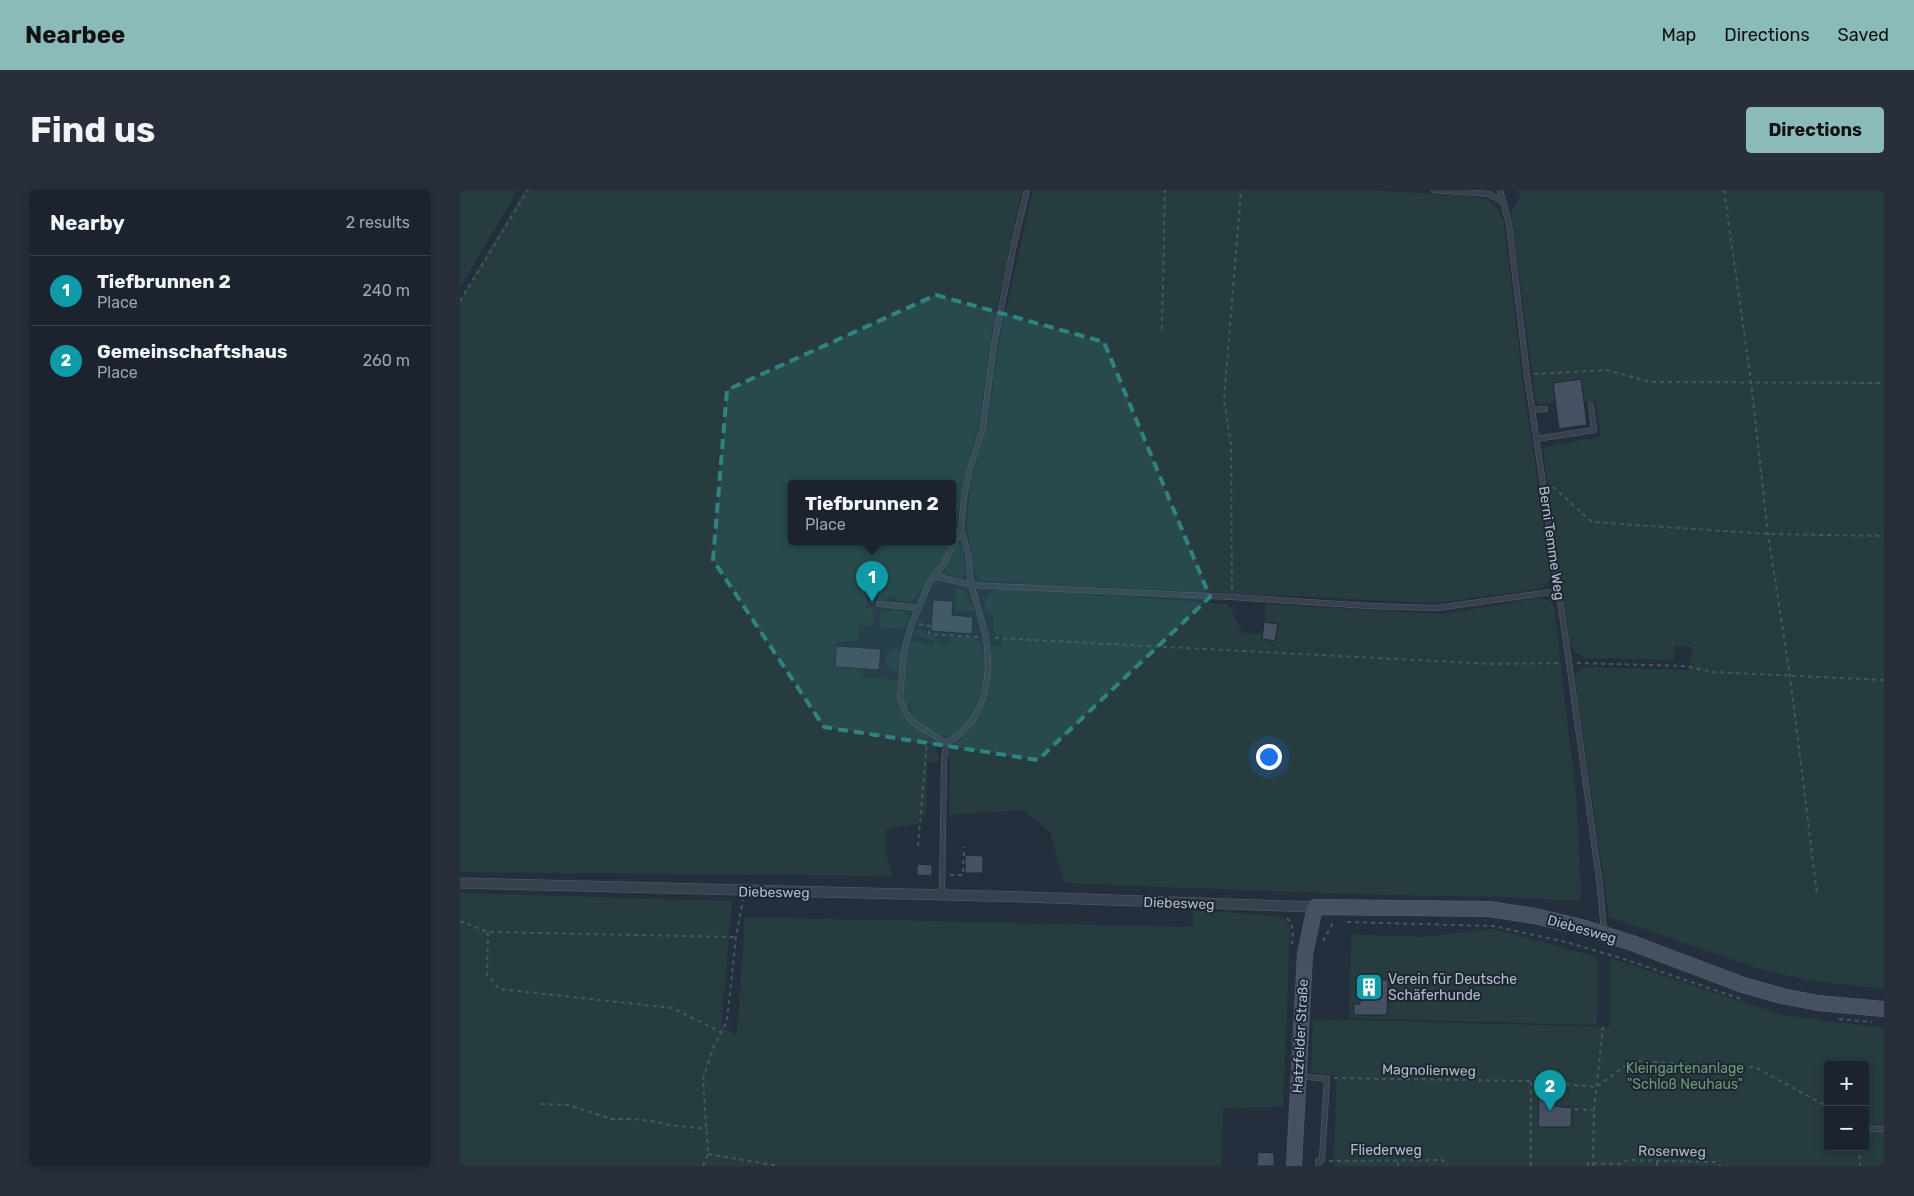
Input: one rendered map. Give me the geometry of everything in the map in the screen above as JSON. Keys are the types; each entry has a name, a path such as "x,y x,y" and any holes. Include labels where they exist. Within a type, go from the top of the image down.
{"street":[{"name":"Diebesweg","path":"460,883 942,895 1273,906 1489,909 1535,916 1605,935 1743,985 1782,996 1818,1003 1884,1009"},
{"name":"Hatzfelder Straße","path":"1294,1166 1297,1076 1305,954 1315,907"}],"lane":[{"path":"946,743 963,733 980,709 987,678 986,638 971,585 968,557 961,529 964,496 983,428 994,344 1027,190"},
{"path":"1434,190 1489,194 1502,201"},
{"name":"Berni Temme Weg","path":"1500,190 1509,224 1526,374 1569,662 1605,935"},
{"path":"1536,439 1594,430 1590,405"},
{"path":"1532,410 1545,408"},
{"path":"956,540 961,529"},
{"path":"946,743 908,717 900,698 904,650 912,623 929,584 944,565 953,545"},
{"path":"935,576 971,585 1436,608 1559,591"},
{"path":"879,604 918,609"},
{"path":"942,895 946,743"},
{"path":"1297,1076 1327,1080 1322,1160 1318,1161 1318,1166"},
{"path":"1869,1128 1884,1128"}],"path":[{"path":"460,301 528,190"},
{"path":"1162,330 1166,190"},
{"path":"1232,597 1231,444 1224,400 1241,190"},
{"path":"1724,190 1751,382 1768,534 1790,676 1817,894"},
{"path":"1526,374 1607,370 1650,382 1884,382"},
{"path":"1542,477 1592,522 1768,534 1884,536"},
{"path":"912,623 930,626 929,634 986,638 1493,664 1569,662 1685,666 1713,672 1884,680"},
{"path":"918,846 927,731"},
{"path":"947,874 963,875 964,847"},
{"path":"703,1166 708,1154 703,1078 713,1048 727,1021 736,937 744,891"},
{"path":"1273,906 1273,913 1282,914 1292,922 1292,948"},
{"path":"1315,907 1334,921"},
{"path":"460,921 488,932 736,937"},
{"path":"1343,922 1493,926 1562,941 1624,959 1750,1002"},
{"path":"488,932 487,975 499,989 672,1008 721,1032"},
{"path":"1834,1019 1868,1023"},
{"path":"1588,1166 1588,1163 1593,1165 1594,1110 1603,1027"},
{"path":"1596,1087 1632,1062 1755,1068 1826,1106"},
{"name":"Magnolienweg","path":"1327,1080 1336,1078 1531,1081 1596,1087"},
{"path":"1531,1081 1531,1166"},
{"path":"541,1104 568,1106 612,1119 633,1118 652,1120 670,1126 707,1129"},
{"path":"1567,1109 1594,1110"},
{"path":"1859,1151 1860,1166"},
{"path":"708,1154 778,1166"},
{"path":"1398,1159 1398,1166"},
{"name":"Fliederweg","path":"1322,1160 1442,1160 1448,1166"},
{"name":"Rosenweg","path":"1593,1165 1621,1164 1626,1160 1715,1162 1720,1166"},
{"path":"1657,1161 1657,1166"}],"highlighted area":[{"path":"936,295 1104,342 1210,597 1038,760 824,727 713,560 727,390"}],"green space":[{"path":"460,190 518,190 460,288"},
{"path":"524,190 1022,190 990,341 980,422 965,473 956,518 956,480 788,480 788,545 949,545 941,563 912,602 899,601 895,597 878,600 878,595 867,594 866,608 877,610 873,613 873,626 859,625 858,641 837,642 835,667 863,669 863,677 898,680 897,700 905,719 925,733 936,745 939,762 928,762 926,817 918,817 918,824 886,829 885,852 893,876 460,872 460,300"},
{"path":"1033,190 1369,190 1467,196 1486,199 1496,207 1504,222 1521,368 1550,580 1541,589 1433,603 981,581 975,574 967,527 970,494 973,474 988,423 1000,337"},
{"path":"1516,190 1884,190 1884,989 1807,980 1754,967 1609,917 1575,677 1585,667 1689,670 1692,647 1675,646 1674,660 1584,658 1573,650 1569,640 1543,449 1548,446 1601,437 1596,401 1584,402 1580,379 1553,383 1555,401 1541,405 1536,401 1511,212 1521,196"},
{"path":"960,540 966,569 963,577 952,576 946,573 945,566"},
{"path":"956,587 965,592 975,611 955,610"},
{"path":"995,590 1032,590 1228,604 1243,633 1262,634 1262,639 1275,641 1264,622 1266,604 1443,614 1538,598 1550,600 1554,607 1577,804 1581,901 1064,883 1050,832 1023,810 949,815 950,761 948,752 975,721 987,691 991,646 1002,646 1003,636 997,635 994,631 994,614 986,614 984,606 986,597"},
{"path":"881,610 903,611 910,619 902,627 880,627"},
{"path":"915,630 926,631 926,635 935,635 938,643 941,645 949,644 953,637 974,638 982,647 985,656 985,668 980,695 969,720 954,735 941,735 929,730 908,712 911,712 911,705 905,705 904,674 909,643 914,641 934,646 935,641 917,635"},
{"path":"891,649 897,649 901,653 900,666 895,671 890,670 886,666 887,653"},
{"path":"460,893 732,901 721,1027 737,1035 745,917 1192,927 1193,910 1276,916 1285,919 1290,928 1283,1107 1223,1108 1221,1166 460,1166"},
{"path":"1494,929 1598,957 1597,1025 1349,1018 1351,934 1422,937"},
{"name":"Kleingartenanlage \"Schloß Neuhaus\"","path":"1610,958 1782,1015 1884,1028 1884,1166 1333,1166 1337,1076 1311,1073 1313,1019 1610,1027"}],"building":[{"path":"1581,379 1587,425 1559,429 1553,383"},
{"path":"933,600 953,601 952,615 973,617 972,634 931,631"},
{"path":"1264,622 1278,624 1275,641 1262,639"},
{"path":"836,646 881,649 879,670 835,667"},
{"path":"965,855 983,856 983,873 965,873"},
{"path":"917,864 932,865 932,876 917,875"},
{"path":"1361,980 1388,980 1387,1015 1354,1015 1354,1004 1360,1004"},
{"path":"1539,1098 1555,1098 1555,1106 1572,1108 1571,1127 1538,1127"},
{"path":"1258,1152 1274,1153 1274,1166 1257,1166"}],"place":[{"name":"Tiefbrunnen 2","path":"872,602"},
{"name":"Verein für Deutsche Schäferhunde","path":"1369,987"},
{"name":"Gemeinschaftshaus","path":"1550,1111"}]}
